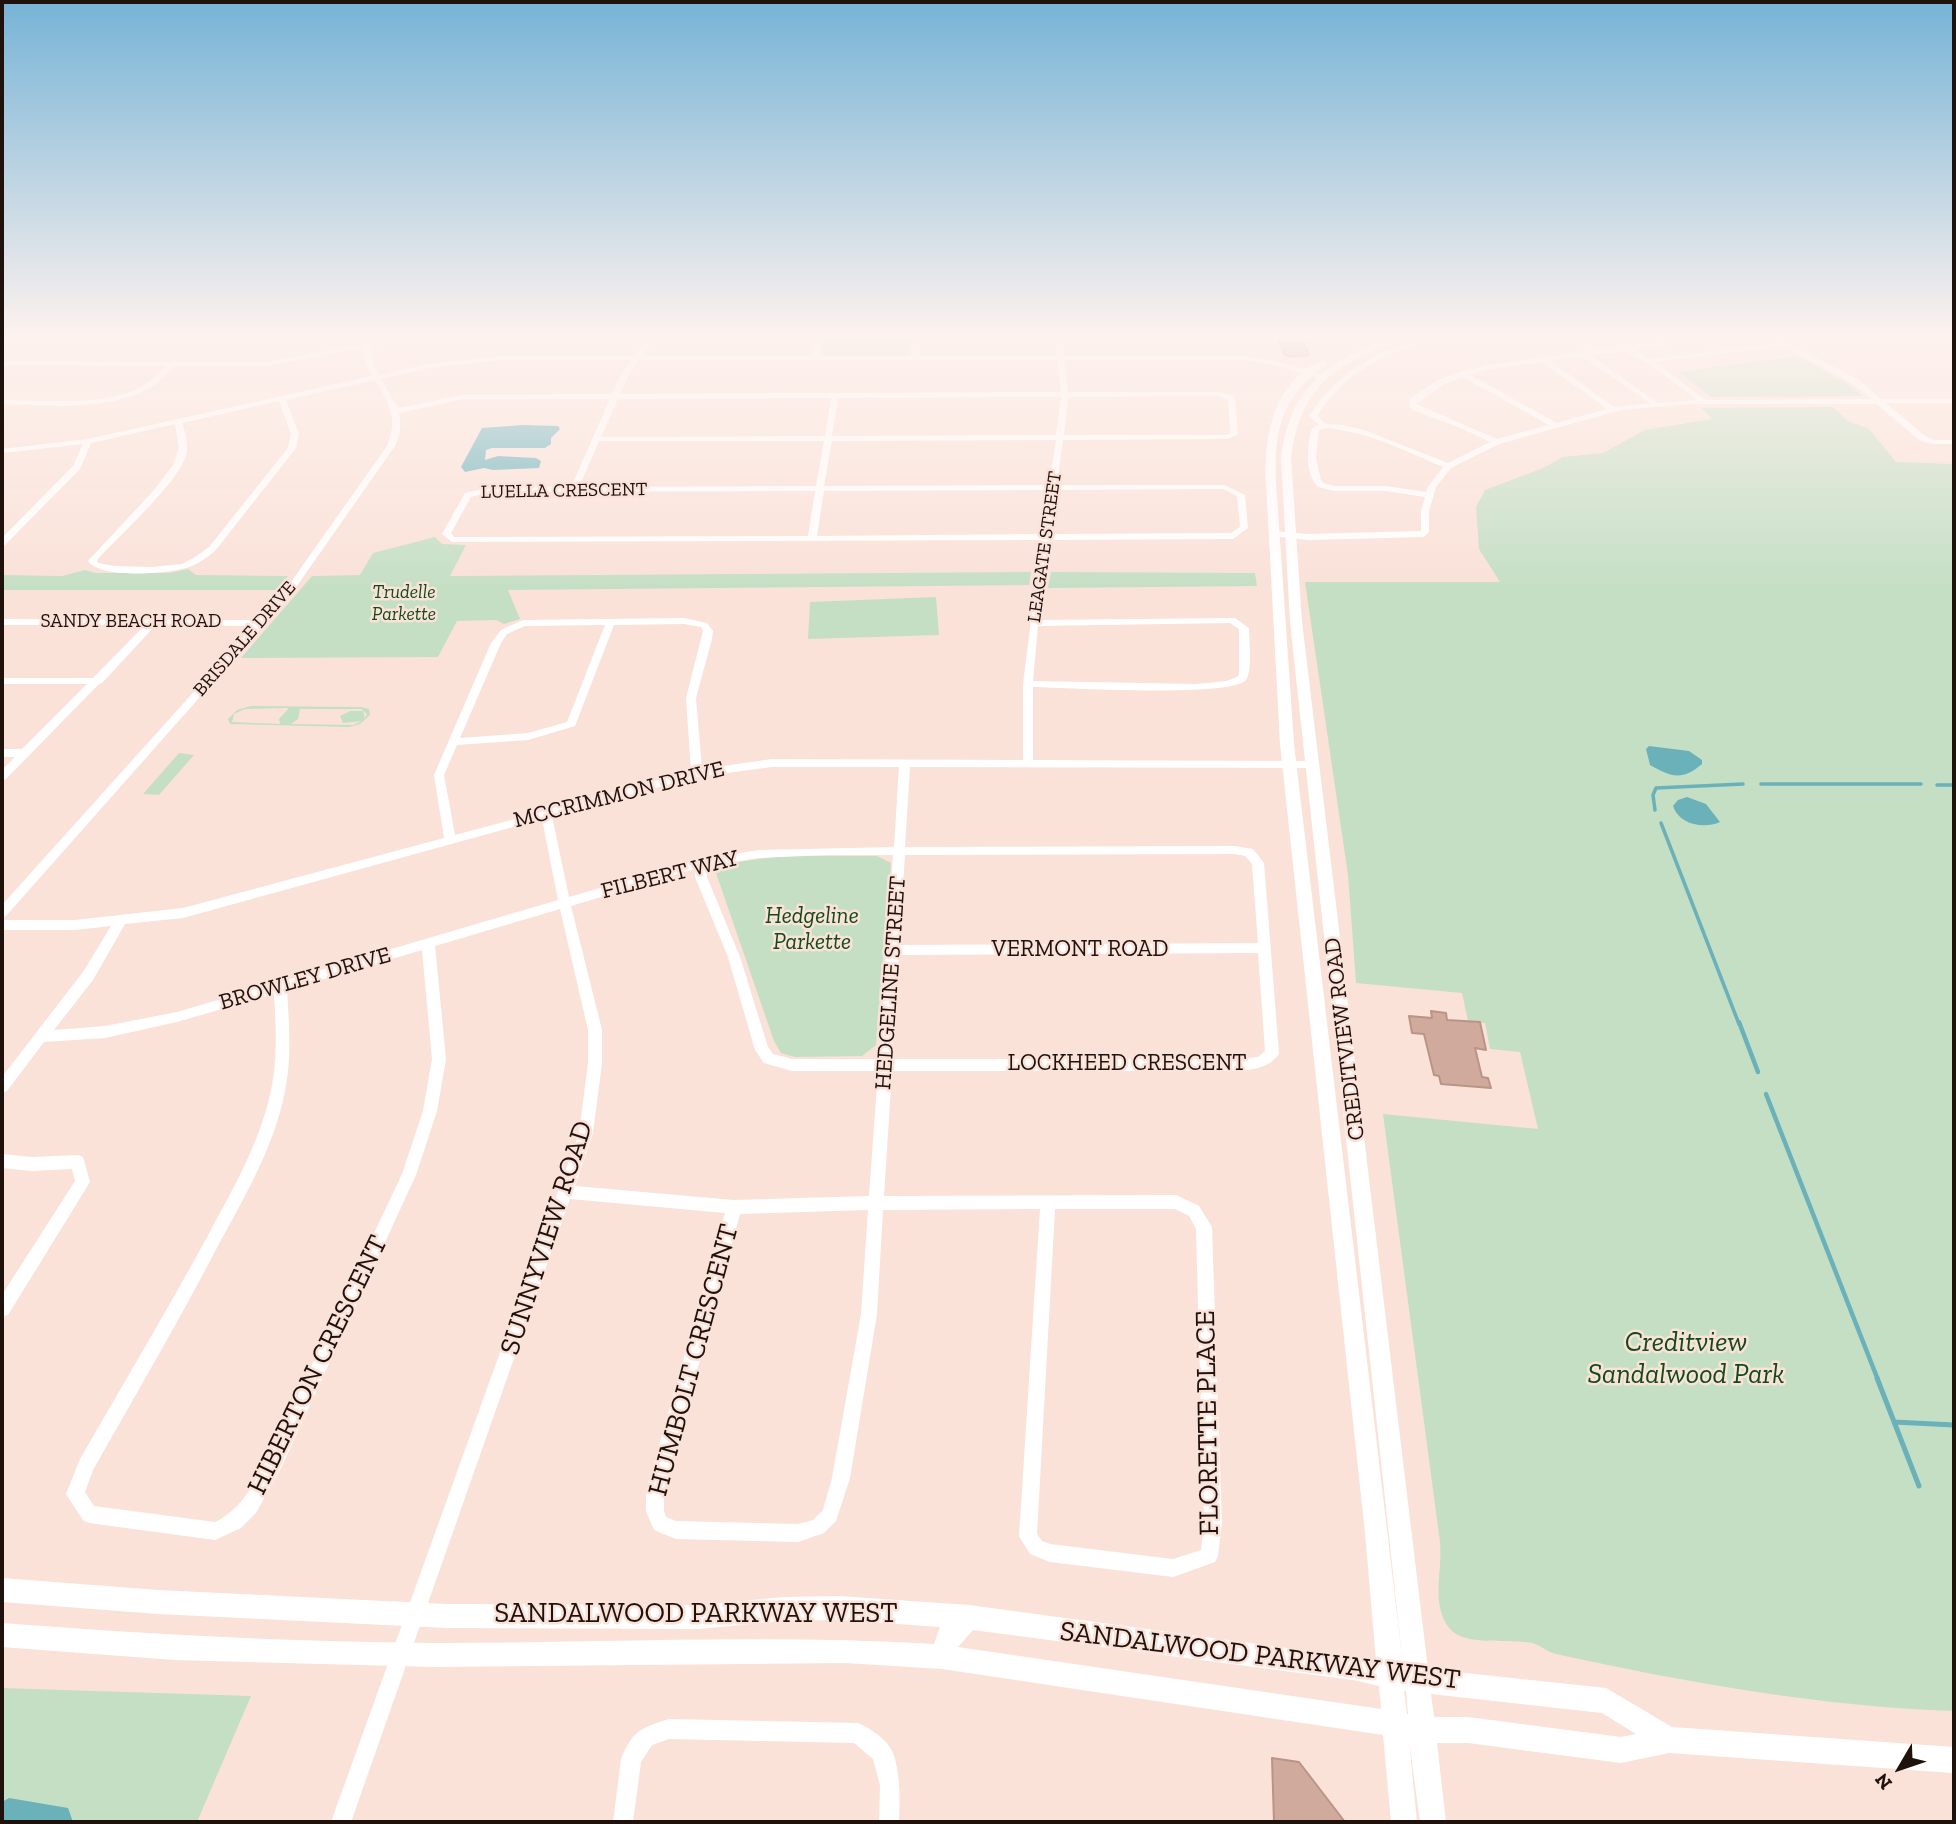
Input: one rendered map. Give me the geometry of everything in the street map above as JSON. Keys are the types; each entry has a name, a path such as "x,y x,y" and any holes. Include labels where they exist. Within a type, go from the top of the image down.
{"main road":[{"name":"CREDITVIEW ROAD","path":"1278,417 1273,431 1282,535 1290,763 1377,1532 1404,1822"},
{"name":"CREDITVIEW ROAD","path":"1294,417 1287,436 1282,535 1314,765 1433,1822"},
{"name":"SANDALWOOD PARKWAY WEST","path":"2,1590 158,1602 447,1616 699,1617 784,1609 839,1608 969,1617 1419,1681 1468,1684 1606,1701 1669,1740"},
{"path":"942,1657 949,1635 969,1617"},
{"name":"SANDALWOOD PARKWAY WEST","path":"2,1635 174,1647 402,1654 781,1650 942,1657 1424,1730 1468,1730 1621,1750 1669,1740 1954,1760"}],"street":[{"path":"2,451 88,441 205,417"},
{"path":"179,423 183,446 181,460 143,507 95,557 92,561 95,565 109,568 184,565 197,560 212,549 292,448 295,434 289,417"},
{"name":"BRISDALE DRIVE","path":"2,913 296,581 390,446 397,430 396,417"},
{"path":"575,489 605,417"},
{"path":"812,538 831,417"},
{"name":"LEAGATE STREET","path":"1028,763 1028,684 1034,623 1062,417"},
{"path":"596,439 1228,437 1234,434 1233,417"},
{"path":"1314,417 1323,425 1353,430 1448,466"},
{"path":"1441,417 1496,442"},
{"path":"1540,417 1556,426"},
{"path":"1282,535 1421,535 1425,532 1428,495 1448,466 1496,442 1588,417"},
{"path":"1898,417 1922,438 1933,442 1954,442"},
{"path":"1323,425 1315,430 1312,450 1316,481 1320,484 1330,488 1381,488 1428,495"},
{"path":"2,543 77,467 88,441"},
{"name":"LUELLA CRESCENT","path":"1053,487 1224,487 1241,495 1244,528 1238,534 1228,536 457,540 446,534 466,498 474,492 575,489 1053,487"},
{"path":"1028,684 1196,687 1229,684 1241,679 1244,674 1244,628 1232,620 1034,623"},
{"path":"453,743 505,740 571,724 611,621"},
{"path":"450,839 439,775 496,643 510,627 530,622 611,621 684,621 704,625 708,631 707,639 691,698 697,773"},
{"name":"SANDY BEACH ROAD","path":"2,622 261,623"},
{"path":"2,776 154,622"},
{"path":"2,681 98,681"},
{"path":"2,753 26,753"},
{"name":"MCCRIMMON DRIVE","path":"2,925 120,922 196,909 697,773 772,763 1314,765"},
{"name":"HEDGELINE STREET","path":"876,1203 905,763"},
{"name":"SUNNYVIEW ROAD","path":"341,1822 586,1133 595,1063 595,1030 554,858 547,812"},
{"name":"FILBERT WAY","path":"566,902 701,863 759,854 900,852"},
{"name":"LOCKHEED CRESCENT","path":"886,1064 1239,1065 1261,1062 1272,1054 1273,1045 1258,863 1249,852 900,852"},
{"path":"701,863 702,877 734,957 762,1050 769,1059 792,1065 886,1064"},
{"name":"BROWLEY DRIVE","path":"41,1037 105,1032 177,1017 566,902"},
{"path":"2,1087 88,976 120,922"},
{"name":"HIBERTON CRESCENT","path":"280,986 283,1045 278,1091 271,1119 256,1159 210,1247 86,1465 75,1494 89,1514 215,1531 235,1521 250,1507 275,1462 409,1175 430,1111 439,1059 429,943"},
{"name":"VERMONT ROAD","path":"894,950 1265,948"},
{"path":"2,1161 32,1164 78,1163 83,1182 2,1310"},
{"path":"566,1192 734,1207 876,1203"},
{"name":"FLORETTE PLACE","path":"876,1203 1177,1202 1194,1211 1204,1227 1213,1523 1209,1556 1201,1560 1173,1567 1049,1553 1036,1548 1028,1536 1048,1203"},
{"name":"HUMBOLT CRESCENT","path":"734,1207 655,1491 655,1511 660,1524 676,1530 798,1533 818,1527 830,1515 841,1478 869,1314 876,1203"},
{"path":"623,1822 631,1759 645,1737 669,1729 858,1733 882,1753 890,1785 889,1822"}],"green space":[{"name":"Creditview Sandalwood Park","path":"1710,417 1844,417 1869,429 1896,462 1954,464 1954,1711 1905,1709 1754,1692 1556,1654 1532,1643 1466,1638 1450,1629 1440,1609 1440,1542 1383,1114 1538,1129 1520,1052 1490,1049 1485,1023 1468,1021 1462,993 1356,983 1348,875 1305,582 1500,582 1479,549 1476,507 1485,490 1543,468 1563,457 1603,453 1645,430 1712,419"},
{"name":"Trudelle Parkette","path":"435,537 442,544 466,545 450,576 1031,572 1029,585 508,590 520,619 504,624 496,620 457,621 438,657 241,658 312,576 360,575 373,553"},
{"path":"188,569 196,575 288,576 277,590 2,590 2,575 62,576 85,570 95,573 169,573"},
{"path":"1051,572 1255,573 1257,586 1048,588"},
{"path":"936,597 939,635 808,639 810,602"},
{"path":"251,706 361,707 369,709 370,715 360,724 349,727 230,724 228,719 237,710","holes":["288,708 279,719 280,724 232,722 234,714 245,709","300,709 361,709 367,714 365,718 363,711 350,711 340,716 343,723 362,721 353,725 291,724 298,719"]},
{"path":"179,753 194,755 159,795 143,794"},
{"name":"Hedgeline Parkette","path":"781,856 877,856 891,863 876,1045 862,1056 795,1057 781,1053 774,1041 716,873 730,863"},
{"path":"2,1688 251,1696 197,1822 2,1822"}],"water":[{"path":"558,426 560,429 551,438 551,444 545,448 492,448 486,450 485,460 498,456 536,458 541,461 539,468 484,468 465,472 461,467 482,428"},
{"path":"1649,746 1689,751 1702,760 1702,764 1682,775 1664,772 1650,765 1646,749"},
{"path":"1687,797 1706,804 1720,822 1700,825 1681,818 1673,806 1678,800"},
{"path":"9,1798 68,1808 73,1822 2,1822 2,1802"}],"building":[{"path":"1431,1011 1446,1013 1447,1020 1480,1022 1486,1050 1475,1048 1482,1077 1488,1078 1491,1088 1441,1084 1439,1076 1434,1075 1424,1034 1412,1033 1409,1016 1432,1018"},
{"path":"1272,1758 1299,1762 1345,1822 1274,1822"}],"waterway":[{"path":"1655,810 1653,795 1656,788 1743,784"},
{"path":"1761,784 1921,784"},
{"path":"1937,785 1954,785"},
{"path":"1661,823 1739,1024"},
{"path":"1739,1022 1758,1072"},
{"path":"1766,1094 1878,1380"},
{"path":"1877,1378 1894,1422"},
{"path":"1894,1422 1954,1425"},
{"path":"1894,1422 1919,1486"}]}
